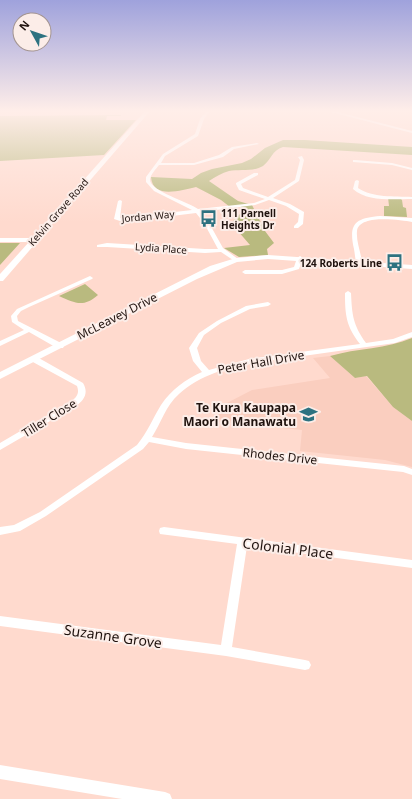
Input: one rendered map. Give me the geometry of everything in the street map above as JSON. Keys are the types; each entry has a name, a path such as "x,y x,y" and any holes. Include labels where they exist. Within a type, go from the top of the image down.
{"main road":[{"name":"McLeavey Drive","path":"0,376 194,277 236,260 268,257 300,258 412,267"}],"street":[{"name":"Kelvin Grove Road","path":"0,279 116,147"},
{"path":"176,147 167,152 157,164 148,177 149,185 152,188 188,205 197,212 209,224 222,250 236,260"},
{"path":"157,164 194,164 221,156 233,148 237,147"},
{"path":"197,212 256,204 269,198 297,180 302,160 300,157"},
{"path":"356,161 392,164 412,169"},
{"path":"256,174 238,184 241,189 293,207 302,213 301,223 296,227"},
{"path":"357,181 356,188 365,194 412,198"},
{"name":"Jordan Way","path":"120,201 117,219 197,212"},
{"path":"359,263 359,253 355,242 355,227 357,224 368,219 412,220"},
{"path":"0,240 34,240"},
{"name":"Lydia Place","path":"99,246 107,245 205,251 222,250"},
{"path":"245,272 282,272 297,268 300,258"},
{"path":"60,346 15,322 14,316 19,310 90,278"},
{"path":"348,293 349,320 356,335 364,345"},
{"path":"207,373 197,361 193,348 200,334 248,307 268,304"},
{"path":"0,344 29,330"},
{"name":"Peter Hall Drive","path":"0,531 16,528 43,514 125,458 147,440 163,407 171,396 184,385 207,373 241,363 396,341 412,334"},
{"name":"Tiller Close","path":"0,447 73,404 82,396 82,388 80,385 34,359"},
{"name":"Rhodes Drive","path":"147,440 186,446 404,469 412,472"},
{"name":"Colonial Place","path":"164,531 412,564"},
{"path":"226,651 242,542"},
{"name":"Suzanne Grove","path":"0,621 226,651 304,665"},
{"path":"0,772 165,799"}],"shaded area":[{"name":"Te Kura Kaupapa Maori o Manawatu","path":"330,356 355,378 366,376 393,407 412,421 412,467 385,460 300,451 302,430 210,421 225,404 252,390 330,378 313,358"}],"green space":[{"path":"0,147 111,147 104,155 0,161"},
{"path":"282,147 276,150 266,164 259,168 229,171 209,181 238,201 252,205 265,231 274,243 267,249 268,255 239,257 224,248 250,245 231,223 241,213 241,206 230,207 221,200 196,187 169,192 157,189 153,184 151,177 192,179 201,173 212,169 242,163 251,159 265,148"},
{"path":"288,147 412,147 412,155"},
{"path":"388,197 400,198 402,200 403,207 406,208 407,217 384,216 384,206 389,206"},
{"path":"0,243 20,243 0,265"},
{"path":"85,284 98,295 88,302 74,302 59,296"},
{"path":"412,338 412,421 393,407 367,376 355,378 330,356 402,342"}],"place":[{"name":"111 Parnell Heights Dr","path":"208,219"},
{"name":"124 Roberts Line","path":"395,263"},
{"name":"Te Kura Kaupapa Maori o Manawatu","path":"309,414"}]}
